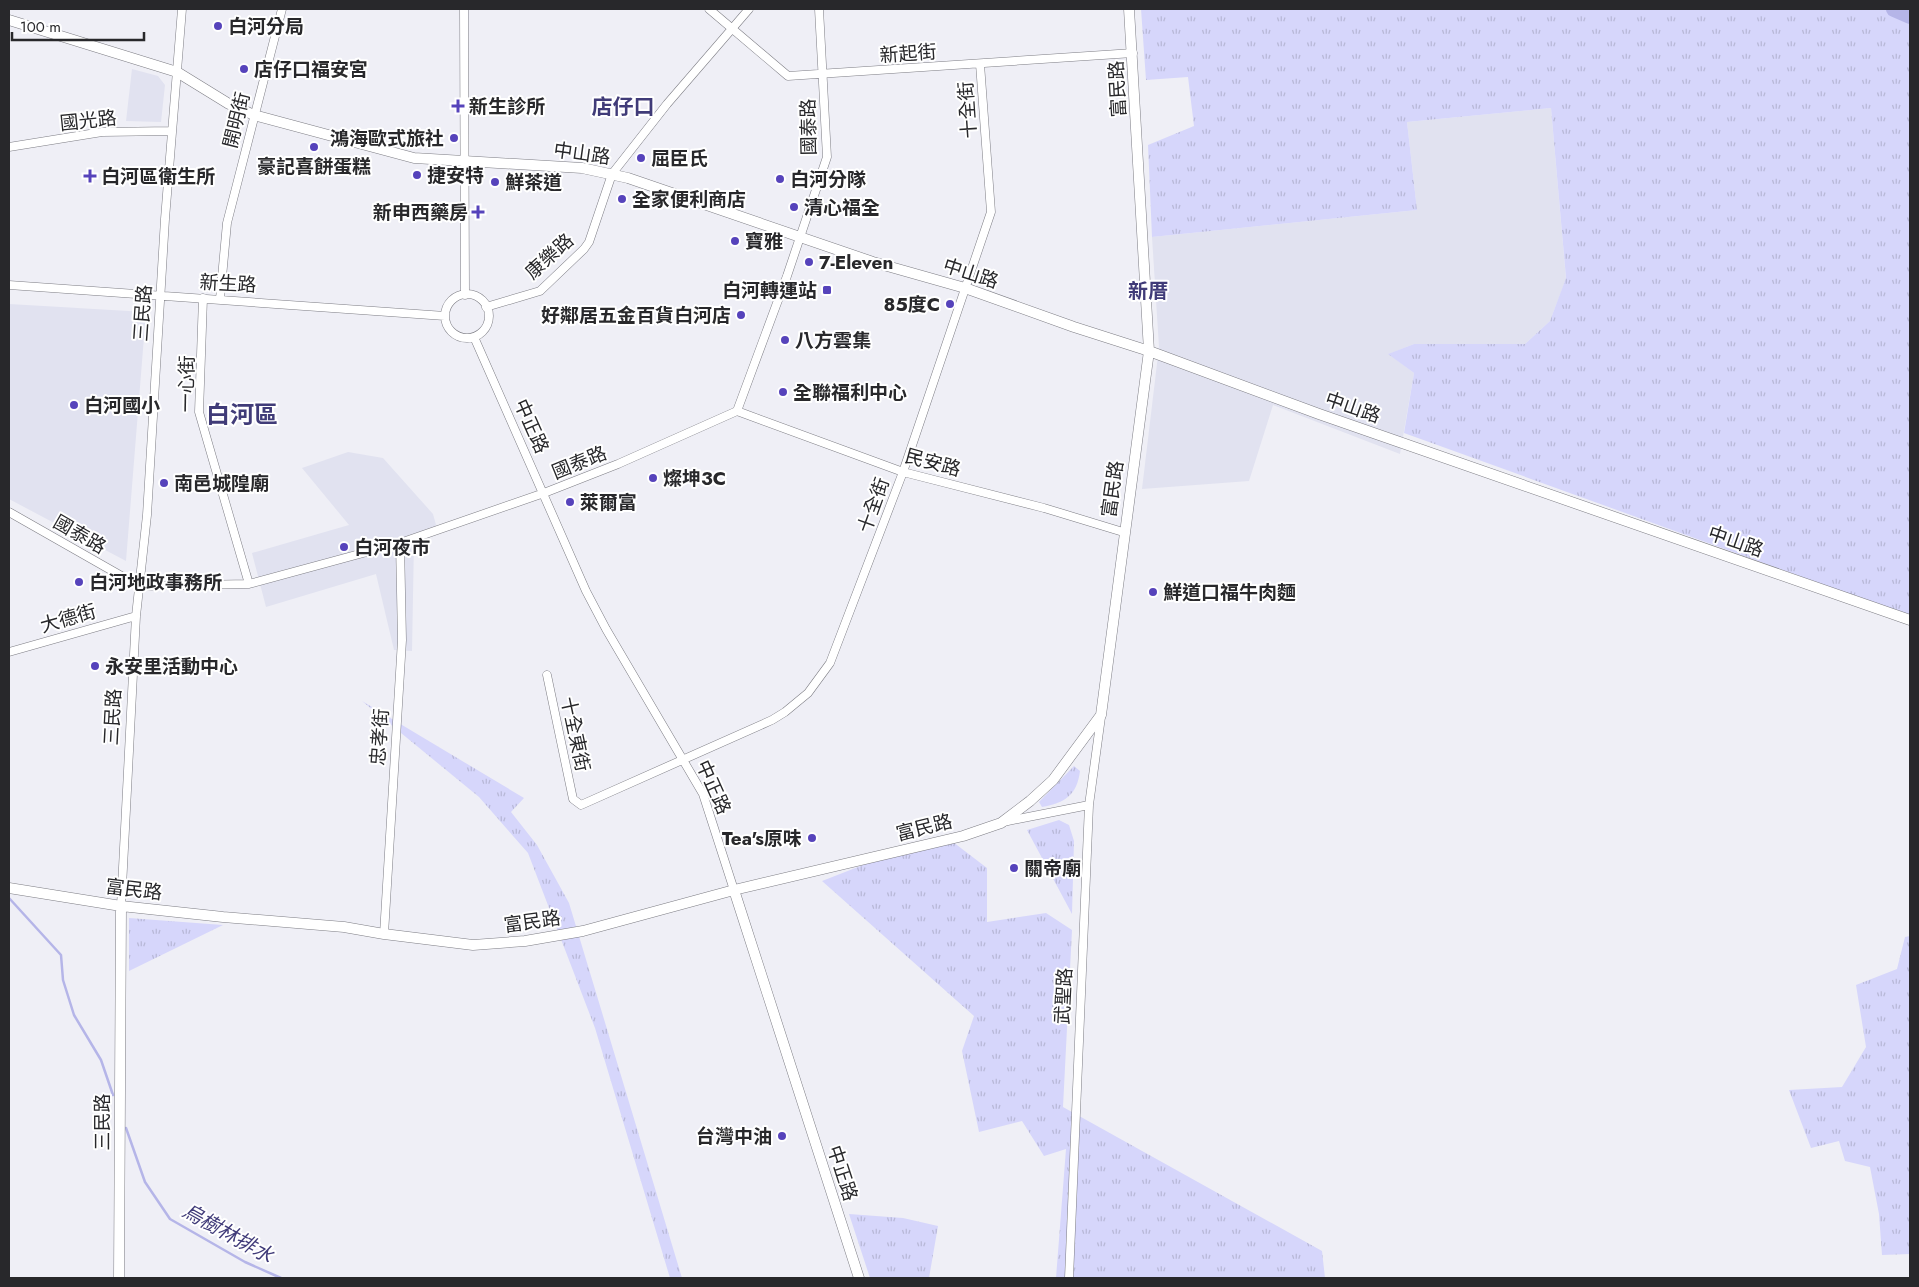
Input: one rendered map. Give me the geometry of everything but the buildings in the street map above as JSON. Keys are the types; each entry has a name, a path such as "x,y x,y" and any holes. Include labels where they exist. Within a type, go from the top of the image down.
{"main road":[{"name":"富民路","path":"9,888 121,906 344,927 473,945 525,941 583,931 734,890 963,836 1001,823 1030,801 1053,780 1101,715 1123,532 1148,351 1133,53 1129,9"},
{"name":"中山路","path":"9,20 177,72 229,104 254,115 414,158 582,168 628,178 801,235 873,262 965,288 1148,351 1319,414 1910,620"},
{"name":"中正路","path":"734,890 859,1278"},
{"name":"三民路","path":"120,1278 121,906"}],"street":[{"name":"三民路","path":"121,906 136,616 150,465 182,9"},
{"name":"開明街","path":"220,299 227,223 282,9"},
{"path":"464,9 465,294"},
{"name":"新起街","path":"709,9 788,76 1133,53"},
{"name":"康樂路","path":"486,306 540,290 584,249 612,174 667,104 748,9"},
{"name":"國泰路","path":"9,512 139,586 249,584 400,543 544,493 618,464 737,411 801,235 827,157 819,9"},
{"name":"十全街","path":"573,799 581,805 772,720 785,712 817,682 830,663 903,472 991,212 980,64"},
{"name":"國光路","path":"9,147 102,132 172,131"},
{"name":"新生路","path":"9,285 445,316"},
{"path":"465,294 478,297 486,306 487,325 474,337 463,338 453,333 449,328 445,316 446,309 453,299 465,294"},
{"name":"一心街","path":"203,298 199,412 249,584"},
{"name":"中正路","path":"474,337 596,611 703,794 734,890"},
{"name":"民安路","path":"737,411 903,472 1044,508 1123,532"},
{"name":"忠孝街","path":"384,934 402,640 400,543"},
{"name":"大德街","path":"9,652 136,616"},
{"name":"十全東街","path":"547,675 573,799"},
{"name":"武聖路","path":"1069,1278 1089,805 1101,715"},
{"path":"1001,823 1089,805"}],"shaded area":[{"path":"132,69 158,76 165,85 161,122 126,121"},
{"path":"1551,108 1566,279 1550,321 1525,344 1414,344 1389,354 1414,373 1400,454 1273,405 1249,481 1142,489 1159,347 1152,237 1417,210 1407,122"},
{"name":"白河國小","path":"9,304 146,312 126,561 9,499"},
{"name":"白河夜市","path":"348,452 383,458 433,514 438,532 414,541 412,651 394,650 376,574 266,607 252,553 349,525 302,468"}],"green space":[{"path":"1141,9 1910,9 1910,616 1404,433 1414,373 1388,354 1414,344 1525,344 1550,321 1566,278 1551,108 1407,122 1417,210 1152,237 1148,145 1194,126 1188,77 1146,80"},
{"path":"362,701 524,798 511,812 537,845 569,903 682,1278 670,1278 595,1028 528,853 479,797"},
{"path":"1074,766 1080,771 1073,792 1057,803 1042,807 1039,802"},
{"path":"1059,820 1069,825 1074,841 1072,914 1027,830"},
{"path":"953,842 987,868 987,922 1046,913 1072,930 1063,1107 1322,1251 1325,1278 1056,1278 1066,1149 1044,1156 1022,1121 979,1132 962,1051 974,1016 822,881 899,851"},
{"path":"129,918 223,925 129,971"},
{"path":"1910,936 1910,1254 1882,1255 1879,1214 1870,1167 1845,1161 1839,1141 1811,1148 1789,1090 1842,1087 1866,1047 1856,985 1897,969 1905,937"},
{"path":"849,1214 903,1218 938,1226 929,1278 870,1278"}],"waterway":[{"path":"1894,9 1910,16"},
{"name":"烏樹林排水","path":"9,898 61,955 63,980 74,1015 101,1060 113,1095"},
{"name":"烏樹林排水","path":"126,1128 145,1182 170,1219 245,1262 281,1278"}],"place":[{"name":"白河分局","path":"218,26"},
{"name":"店仔口福安宮","path":"244,69"},
{"name":"新生診所","path":"458,106"},
{"name":"鴻海歐式旅社","path":"454,138"},
{"name":"豪記喜餅蛋糕","path":"314,147"},
{"name":"屈臣氏","path":"641,158"},
{"name":"捷安特","path":"417,175"},
{"name":"白河區衛生所","path":"90,176"},
{"name":"白河分隊","path":"780,179"},
{"name":"鮮茶道","path":"495,182"},
{"name":"全家便利商店","path":"622,199"},
{"name":"清心福全","path":"794,207"},
{"name":"新申西藥房","path":"478,212"},
{"name":"寶雅","path":"735,241"},
{"name":"7-Eleven","path":"809,262"},
{"name":"白河轉運站","path":"827,290"},
{"name":"85度C","path":"950,304"},
{"name":"好鄰居五金百貨白河店","path":"741,315"},
{"name":"八方雲集","path":"785,340"},
{"name":"全聯福利中心","path":"783,392"},
{"name":"白河國小","path":"74,405"},
{"name":"燦坤3C","path":"653,478"},
{"name":"南邑城隍廟","path":"164,483"},
{"name":"萊爾富","path":"570,502"},
{"name":"白河夜市","path":"344,547"},
{"name":"白河地政事務所","path":"79,582"},
{"name":"鮮道口福牛肉麵","path":"1153,592"},
{"name":"永安里活動中心","path":"95,666"},
{"name":"Tea's原味","path":"812,838"},
{"name":"關帝廟","path":"1014,868"},
{"name":"台灣中油","path":"782,1136"}],"district":[{"name":"店仔口","path":"623,107"},
{"name":"新厝","path":"1148,291"},
{"name":"白河區","path":"242,415"}]}
